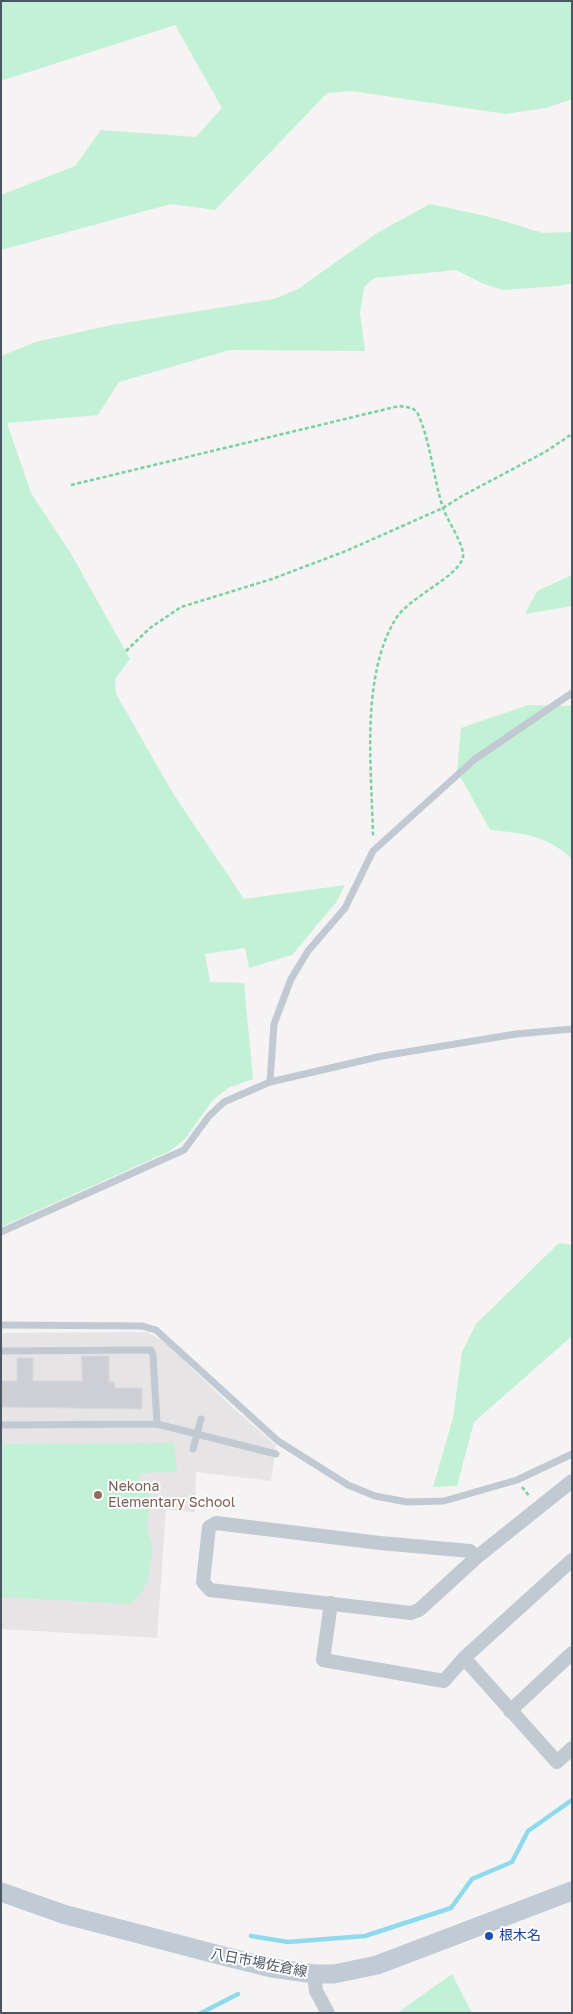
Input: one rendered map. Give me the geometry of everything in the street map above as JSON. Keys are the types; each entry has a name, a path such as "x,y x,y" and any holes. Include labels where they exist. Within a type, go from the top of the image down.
{"main road":[{"name":"八日市場佐倉線","path":"1,1892 63,1914 223,1956 272,1968 314,1974 348,1972 377,1965 572,1891"}],"street":[{"path":"477,1557 470,1551 380,1543 216,1523 209,1527 203,1582 210,1590 411,1613 420,1610 477,1557 572,1481"},
{"path":"331,1603 323,1660 444,1681 464,1658 572,1560"},
{"path":"510,1711 572,1653"},
{"path":"464,1658 557,1762 572,1748"},
{"path":"314,1974 316,1991 328,2013"}],"lane":[{"path":"270,1082 274,1024 290,979 308,950 345,908 373,851 475,759 572,693"},
{"path":"1,1232 184,1150 209,1116 224,1102 270,1082 382,1056 516,1034 572,1029"},
{"path":"1,1325 142,1326 156,1330 278,1440 348,1486 375,1496 407,1502 444,1501 517,1480 572,1454"},
{"path":"1,1350 151,1350 153,1355 157,1424"},
{"path":"193,1448 201,1419"},
{"path":"1,1425 157,1424 276,1454"}],"path":[{"path":"71,485 408,406 417,412 422,422 443,508 463,553 460,567 413,600 395,620 376,672 371,704 373,851"},
{"path":"126,651 150,628 181,607 272,579 346,551 443,508 545,452 572,434"},
{"path":"517,1480 539,1507"}],"shaded area":[{"name":"Nekona Elementary School","path":"147,1332 166,1343 234,1409 276,1445 271,1481 196,1472 195,1512 166,1510 157,1638 1,1629 1,1333"}],"green space":[{"path":"1,1 572,1 572,99 546,108 506,114 351,91 327,93 215,210 171,204 1,250 1,195 75,166 101,130 196,137 222,108 175,25 1,81"},
{"path":"430,204 490,217 543,233 572,232 572,283 558,286 503,290 484,284 456,270 374,278 364,287 360,313 365,351 230,350 119,382 98,415 7,423 31,493 70,552 130,659 115,679 116,694 174,795 244,899 345,885 337,901 292,955 249,968 245,948 205,954 210,982 244,983 253,1079 228,1088 212,1101 185,1139 170,1151 1,1227 1,356 36,342 111,325 274,299 298,289 377,233"},
{"path":"572,575 572,606 525,614 537,591"},
{"path":"528,705 572,706 572,859 563,851 544,840 513,832 490,830 457,771 461,728"},
{"path":"559,1243 572,1245 572,1336 474,1422 457,1486 433,1487 453,1418 462,1352 476,1324"},
{"path":"174,1443 177,1472 142,1473 138,1477 141,1484 150,1491 147,1531 153,1547 148,1579 143,1591 131,1604 1,1597 1,1444"},
{"path":"452,1974 472,2013 397,2013"}],"building":[{"path":"82,1356 109,1356 109,1382 115,1382 115,1388 142,1388 142,1409 1,1407 1,1381 17,1381 17,1358 33,1358 33,1381 82,1381"}],"waterway":[{"path":"251,1936 288,1942 365,1936 451,1908 472,1879 512,1862 528,1831 572,1800"},
{"path":"201,2013 238,1994"}],"place":[{"name":"Nekona Elementary School","path":"98,1495"},
{"name":"根木名","path":"489,1936"}]}
